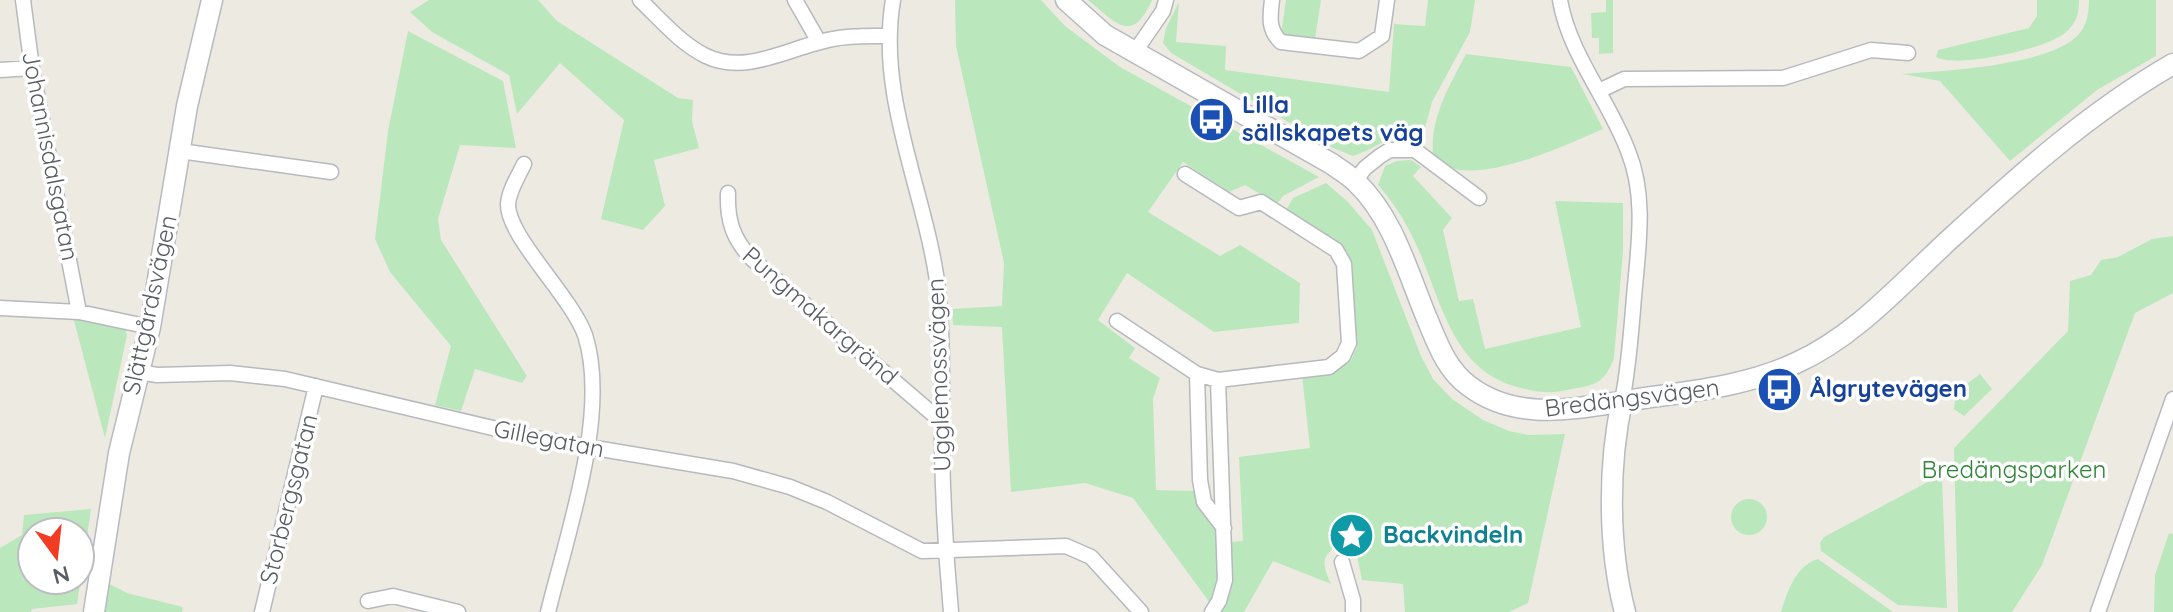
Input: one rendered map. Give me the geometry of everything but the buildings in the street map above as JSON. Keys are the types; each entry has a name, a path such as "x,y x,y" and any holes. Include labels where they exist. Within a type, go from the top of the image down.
{"street":[{"name":"Johannisdalsgatan","path":"23,0 32,68 79,312"},
{"name":"Slättgårdsvägen","path":"94,612 119,453 150,327 201,40 212,0"},
{"path":"640,0 687,44 711,59 731,63 752,62 819,42 849,37 889,36"},
{"path":"795,0 819,42"},
{"name":"Ugglemossvägen","path":"893,0 890,63 898,113 939,296 946,551 951,612"},
{"name":"Bredängsvägen","path":"1066,0 1105,35 1332,164 1355,181 1382,214 1451,370 1467,385 1502,405 1521,410 1545,411 1748,381 1820,351 1860,322 2039,157 2090,117 2173,64"},
{"path":"1134,53 1163,11 1166,0"},
{"path":"1272,0 1270,23 1273,35 1281,42 1359,51 1382,36 1387,0"},
{"path":"1560,0 1566,25 1628,149 1636,175 1639,206 1629,361 1617,425 1613,520 1615,555 1625,612"},
{"path":"1599,91 1624,79 1783,78 1871,50 1908,53"},
{"path":"0,70 32,68"},
{"path":"1355,181 1365,168 1390,150 1415,150 1479,198"},
{"path":"180,151 331,172"},
{"path":"524,164 510,192 512,225 564,295 584,335 592,382 588,448 548,612"},
{"path":"1117,321 1197,374 1218,380 1329,367 1343,356 1349,343 1344,264 1336,250 1261,202 1239,208 1185,174"},
{"name":"Pungmakargränd","path":"728,193 733,234 752,259 942,422"},
{"path":"0,308 79,312 150,327"},
{"name":"Gillegatan","path":"139,372 157,375 256,375 588,448 710,467 762,479 827,502 922,551 946,551"},
{"path":"1197,374 1200,480 1204,502 1224,528"},
{"path":"1212,612 1225,580 1218,380"},
{"name":"Storbergsgatan","path":"262,612 316,386"},
{"path":"2098,612 2173,399"},
{"path":"946,551 1040,546 1075,549 1091,557 1141,612"},
{"path":"1342,562 1353,600 1353,612"},
{"path":"368,601 393,596 458,612"}],"green space":[{"path":"429,0 538,0 557,21 678,98 693,100 692,121 699,148 654,160 665,206 643,230 601,219 624,120 560,63 517,114 509,75 432,32 410,12"},
{"path":"955,0 1041,0 1065,26 1120,67 1319,177 1283,196 1277,204 1245,185 1229,192 1183,162 1148,212 1220,256 1240,245 1300,283 1299,323 1214,332 1127,273 1098,320 1135,348 1129,358 1160,378 1153,399 1156,490 1196,491 1217,527 1219,588 1210,603 1133,498 1085,483 1011,492 1002,327 953,325 952,309 1002,306 1004,263 956,46"},
{"path":"1088,0 1152,0 1138,22 1123,26"},
{"path":"1286,0 1321,0 1315,39 1281,34"},
{"path":"1428,0 1475,0 1470,32 1432,102 1422,139 1392,139 1353,156 1331,147 1171,53 1163,43 1166,28 1179,2 1176,42 1226,46 1225,70 1389,92 1394,24 1425,26"},
{"path":"1606,0 1613,0 1613,53 1599,54 1599,38 1592,38 1591,13 1606,12"},
{"path":"2037,0 2079,0 2072,26 2055,39 2001,56 1962,61 1936,57 1938,50 2029,28 2037,16"},
{"path":"2089,0 2156,0 2156,56 2097,90 2010,161 1940,81 1902,74 1995,65 2044,54 2078,35 2087,19"},
{"path":"408,31 503,81 516,148 460,145 438,219 441,240 527,376 522,383 475,369 461,411 435,405 451,346 390,272 375,239 388,131"},
{"path":"1466,54 1571,67 1603,129 1505,166 1465,170 1446,166 1433,155 1434,128 1442,103"},
{"path":"1411,160 1421,167 1413,176 1452,218 1443,230 1459,301 1473,299 1485,349 1581,327 1555,201 1623,203 1623,251 1614,358 1600,380 1588,386 1538,392 1492,376 1474,362 1448,324 1409,229 1378,185 1385,166"},
{"path":"1326,183 1347,201 1372,230 1421,356 1433,379 1452,399 1483,420 1509,431 1528,435 1565,434 1528,603 1509,612 1405,612 1403,584 1362,580 1356,551 1340,544 1329,552 1325,561 1331,584 1273,561 1244,612 1219,612 1230,587 1231,542 1243,541 1239,457 1310,448 1302,375 1335,371 1351,360 1357,347 1352,267 1347,253 1338,242 1286,210 1293,198"},
{"name":"Bredängsparken","path":"2173,236 2173,293 2135,313 2042,565 2012,612 1958,612 1954,448 2068,331 2070,281 2091,275 2101,260 2118,257 2152,239"},
{"path":"73,317 125,330 127,335 105,438"},
{"path":"1980,374 1992,389 1964,416 1954,409 1956,392"},
{"path":"1939,476 1942,478 1947,608 1898,605 1821,551 1820,543 1824,537"},
{"path":"1749,499 1762,504 1767,517 1762,530 1749,535 1736,530 1731,517 1736,504"},
{"path":"91,509 90,516 24,515"},
{"path":"2169,533 2173,534 2173,612 2154,612 2155,575"},
{"path":"16,539 16,596 78,596 77,604 32,609 31,612 0,612 0,548"},
{"path":"1818,559 1893,612 1781,612 1798,573"},
{"path":"106,582 127,593 183,607 182,612 102,612"}],"place":[{"name":"Lilla sällskapets väg","path":"1211,119"},
{"name":"Ålgrytevägen","path":"1779,389"},
{"name":"Backvindeln","path":"1352,535"}]}
